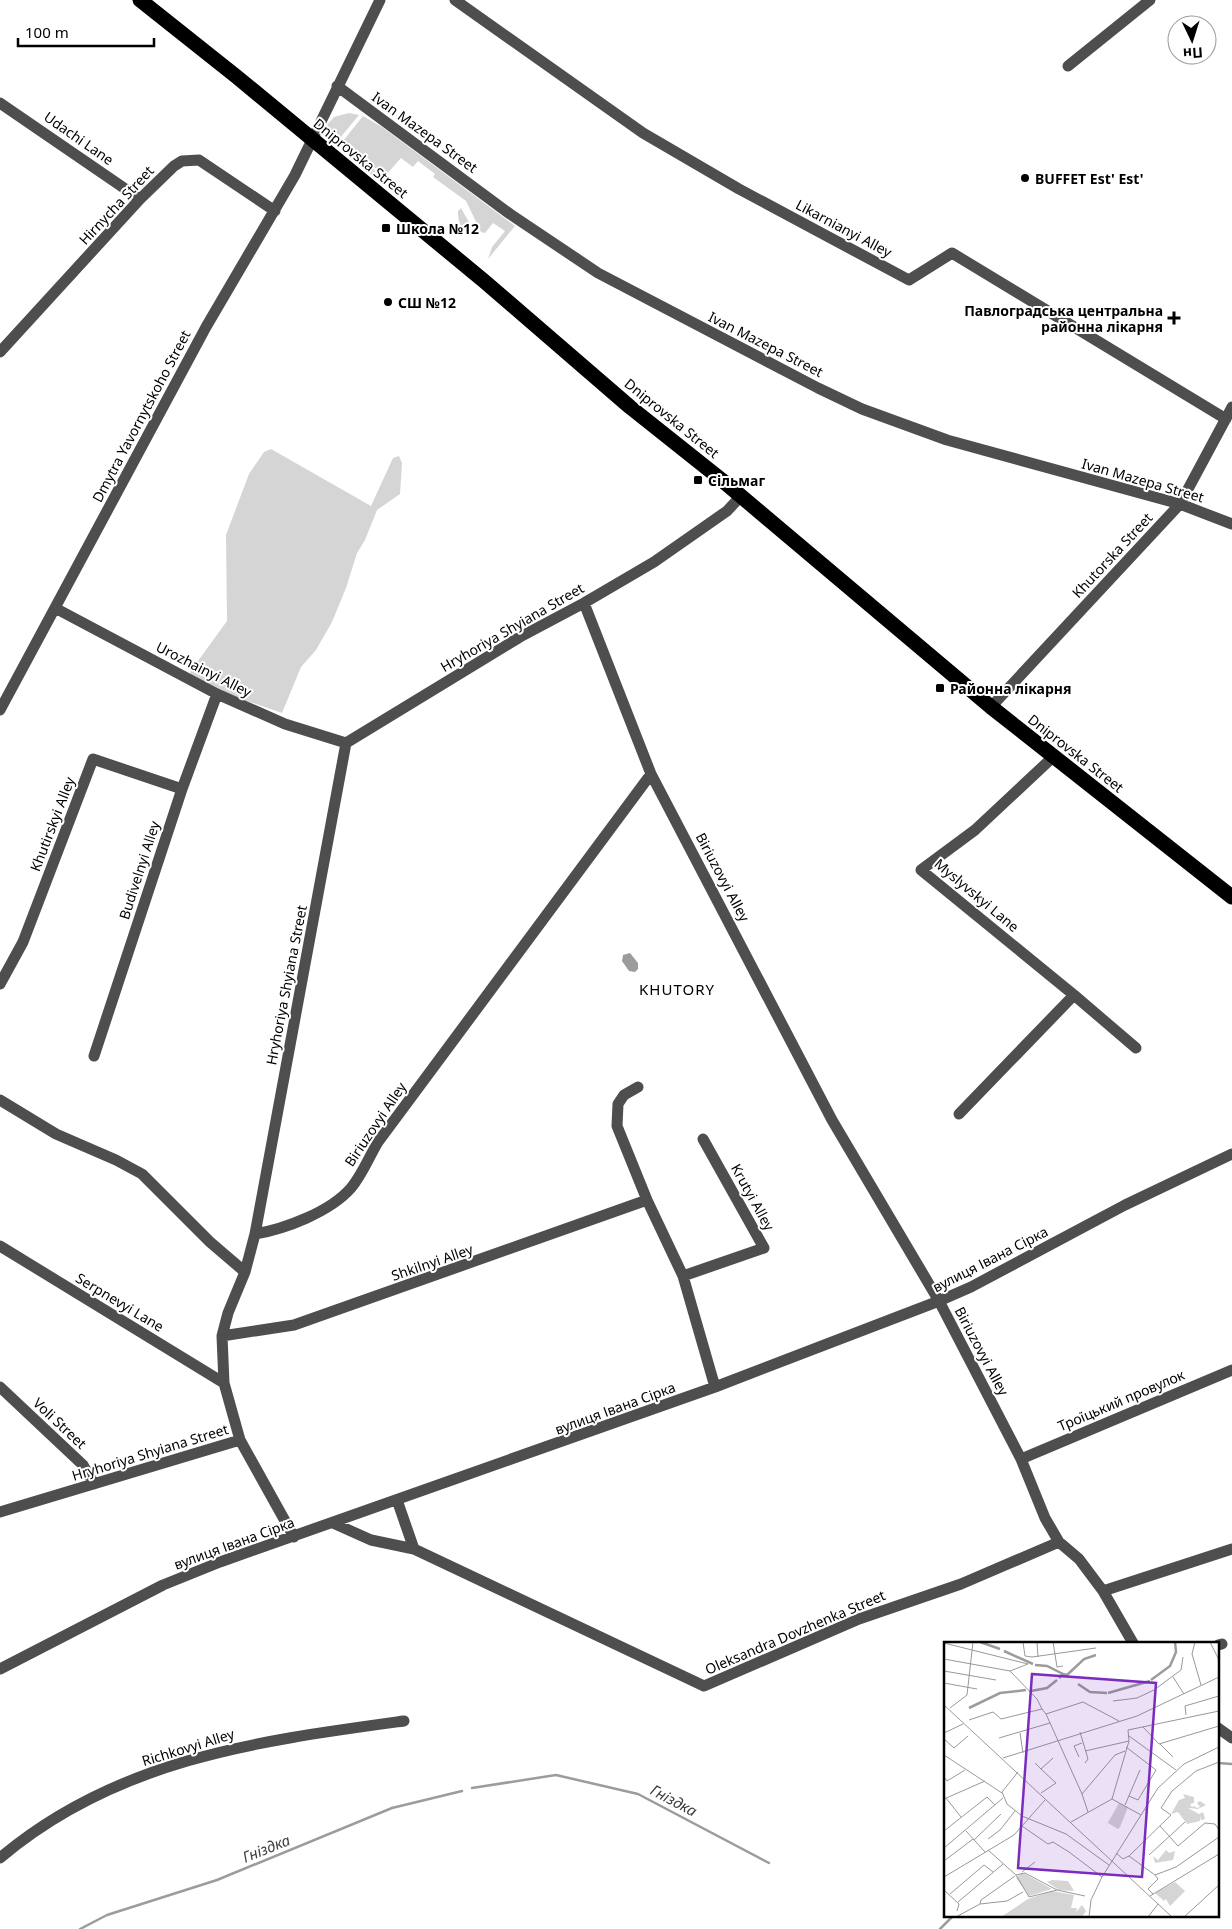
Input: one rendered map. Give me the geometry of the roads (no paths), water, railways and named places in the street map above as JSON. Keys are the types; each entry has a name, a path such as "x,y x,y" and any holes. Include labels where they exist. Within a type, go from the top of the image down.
{"highway":[{"name":"Dniprovska Street","path":"140,0 497,291 630,407 741,496 991,707 1232,897"}],"street":[{"name":"Dmytra Yavornytskoho Street","path":"0,710 206,327 275,211 380,0"},
{"name":"Likarnianyi Alley","path":"455,0 643,133 756,198 909,280 952,253 1226,419"},
{"path":"1068,66 1150,0"},
{"name":"Ivan Mazepa Street","path":"337,86 510,214 598,273 802,380 862,409 947,440 1180,504 1232,524"},
{"name":"Udachi Lane","path":"0,103 140,199"},
{"name":"Hirnycha Street","path":"0,352 140,199 174,166 182,161 199,160 275,211"},
{"name":"Khutorska Street","path":"991,707 1180,504 1232,407"},
{"name":"Hryhoriya Shyiana Street","path":"0,1512 240,1440 224,1383 222,1336 228,1314 245,1272 255,1234 346,743 520,638 584,604 662,557 727,511 741,496"},
{"path":"584,604 651,774"},
{"name":"Urozhainyi Alley","path":"55,608 217,694 285,724 346,743"},
{"name":"Budivelnyi Alley","path":"94,1056 182,789 217,694"},
{"name":"Myslyvskyi Lane","path":"1053,757 975,830 921,870 1136,1048"},
{"name":"Khutirskyi Alley","path":"0,984 23,942 93,759 182,789"},
{"name":"Biriuzovyi Alley","path":"255,1234 273,1231 326,1208 341,1198 352,1187 378,1142 651,774 832,1120 939,1302 1021,1459 1045,1518 1059,1542"},
{"path":"959,1114 1074,995"},
{"path":"638,1086 624,1095 618,1104 616,1115 618,1131 647,1200 683,1276 715,1387"},
{"path":"0,1100 56,1134 116,1160 142,1174 210,1242 245,1272"},
{"name":"Krutyi Alley","path":"683,1276 764,1248 703,1139"},
{"name":"вулиця Івана Сірка","path":"0,1669 163,1585 220,1562 715,1387 939,1302 1141,1197 1232,1154"},
{"name":"Shkilnyi Alley","path":"222,1336 294,1325 647,1200"},
{"name":"Serpnevyi Lane","path":"0,1246 224,1383"},
{"name":"Троїцький провулок","path":"1021,1459 1232,1370"},
{"name":"Voli Street","path":"0,1387 82,1465 94,1484"},
{"path":"240,1440 294,1537"},
{"path":"397,1500 414,1549"},
{"name":"Oleksandra Dovzhenka Street","path":"333,1523 371,1540 414,1549 704,1686 859,1619 961,1584 1059,1542"},
{"path":"1059,1542 1080,1559 1103,1591 1131,1642"},
{"path":"1103,1591 1232,1550"},
{"name":"Richkovyi Alley","path":"0,1858 54,1818 89,1798 170,1766 260,1742 404,1721"},
{"path":"1220,1729 1232,1738"}],"waterway":[{"path":"1220,1763 1232,1764"},
{"name":"Гніздка","path":"472,1788 556,1775 638,1794 769,1863"},
{"name":"Гніздка","path":"80,1929 107,1915 217,1880 392,1808 462,1791"},
{"path":"940,1929 953,1916"}],"place":[{"name":"BUFFET Est' Est'","path":"1025,178"},
{"name":"Школа №12","path":"386,228"},
{"name":"СШ №12","path":"388,302"},
{"name":"Павлоградська центральна районна лікарня","path":"1174,318"},
{"name":"Сільмаг","path":"698,480"},
{"name":"Районна лікарня","path":"940,688"}],"district":[{"name":"KHUTORY","path":"677,989"}]}
